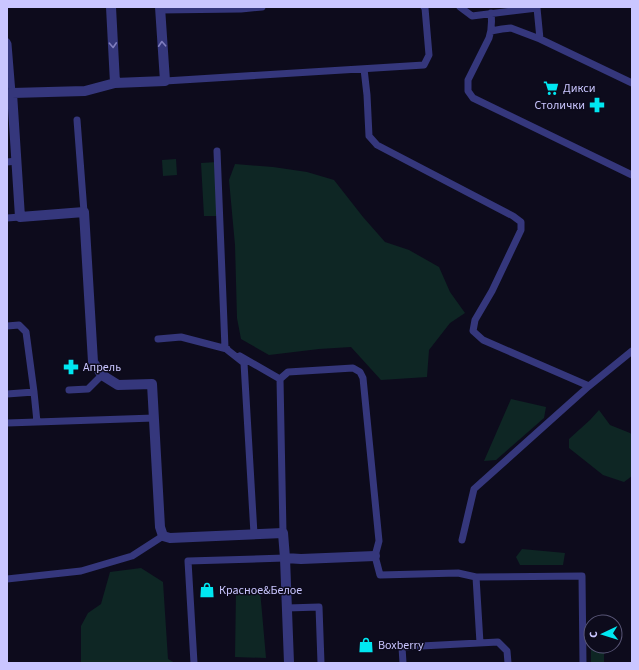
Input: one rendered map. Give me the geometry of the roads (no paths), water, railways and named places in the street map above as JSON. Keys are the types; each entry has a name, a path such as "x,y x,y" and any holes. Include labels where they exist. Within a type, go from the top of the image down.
{"street":[{"path":"112,7 115,82"},
{"path":"160,9 165,81 115,82 85,91 12,93 12,162 20,217 84,212 93,362 102,375 118,385 152,384 160,526 164,536 170,538 282,533 285,558 289,663"},
{"path":"285,558 301,559 375,556"}],"lane":[{"path":"160,9 262,7"},
{"path":"165,81 424,65 430,55 424,7"},
{"path":"460,7 472,16 537,7 540,39"},
{"path":"491,13 492,23 489,38 468,80 468,91 474,98 632,174"},
{"path":"491,31 511,28 540,39 632,82"},
{"path":"7,42 12,93"},
{"path":"364,69 369,136 377,145 513,216 521,222 521,230 492,291 475,320 473,331 483,340 589,386"},
{"path":"77,120 84,212"},
{"path":"216,150 225,348 244,363 254,534"},
{"path":"7,218 20,217"},
{"path":"7,326 19,325 26,332 37,422"},
{"path":"158,339 181,337 225,348 280,379"},
{"path":"462,540 474,489 589,386 632,351"},
{"path":"282,533 280,379 288,372 353,368 360,372 363,378 379,541 375,556 380,575 458,573 476,577 582,576 583,663"},
{"path":"70,390 88,389 102,375"},
{"path":"7,394 34,392"},
{"path":"7,423 154,418"},
{"path":"7,579 81,571 132,556 164,536"},
{"path":"194,663 188,561 285,558"},
{"path":"476,577 480,643"},
{"path":"287,608 319,607 321,663"},
{"path":"403,663 402,647 498,642 508,651 508,663"}],"place":[{"name":"Дикси","path":"551,88"},
{"name":"Столички","path":"597,105"},
{"name":"Апрель","path":"71,367"},
{"name":"Красное&Белое","path":"207,590"},
{"name":"Boxberry","path":"366,645"}]}
